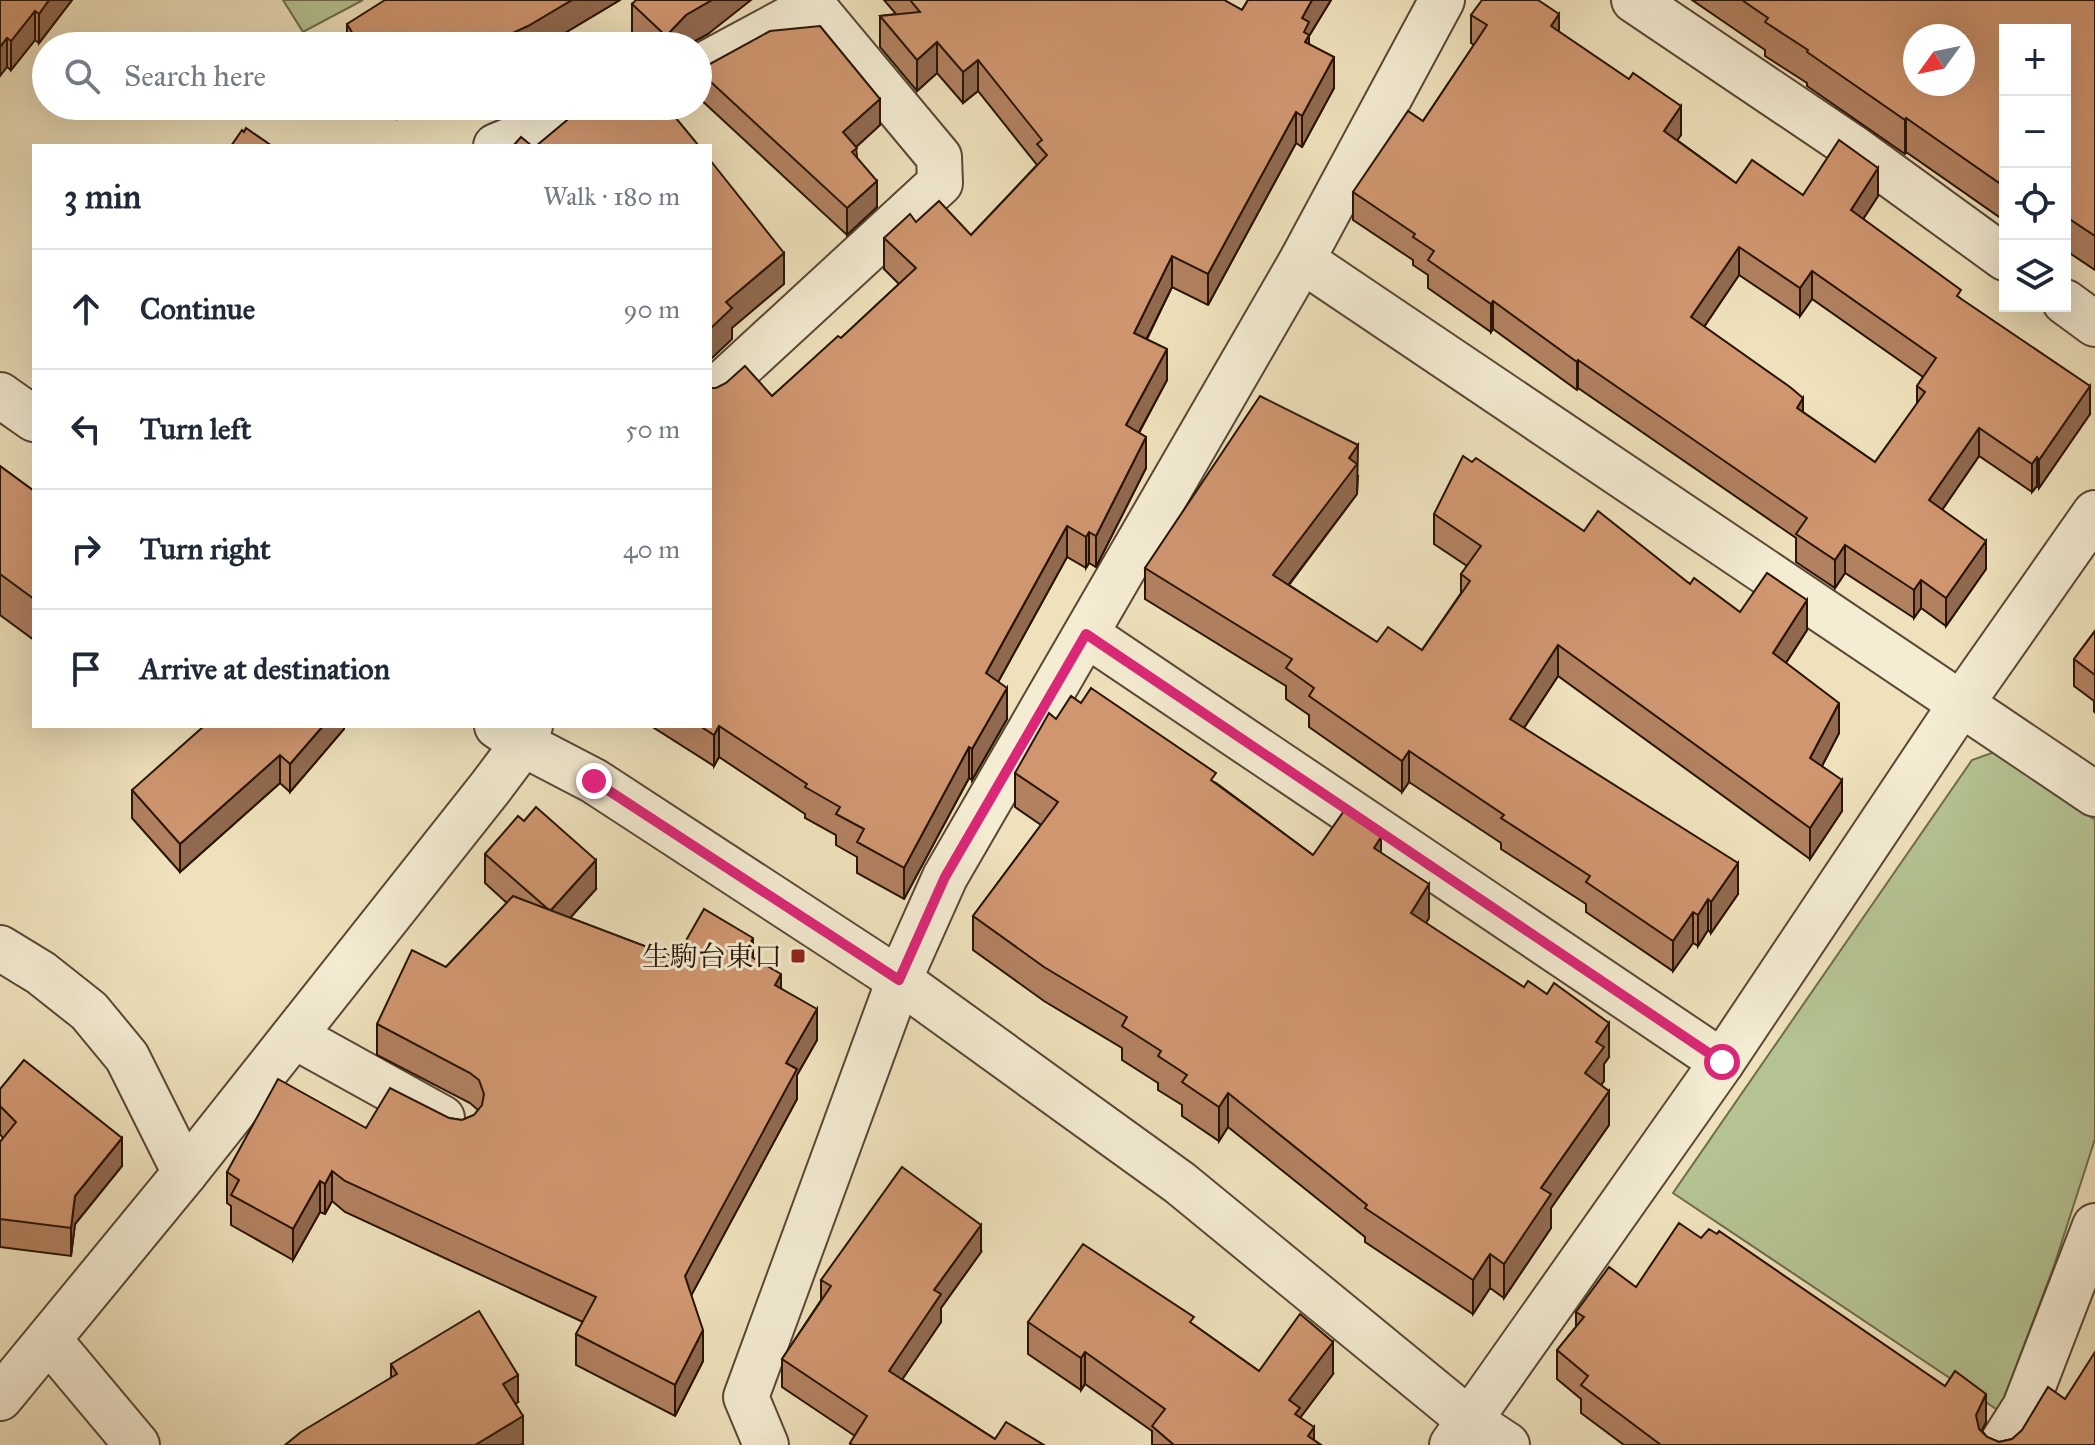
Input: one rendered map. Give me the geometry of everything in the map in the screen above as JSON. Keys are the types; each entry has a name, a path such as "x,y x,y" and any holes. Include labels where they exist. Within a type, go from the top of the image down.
{"street":[{"path":"766,1445 746,1397 899,980 945,877 1302,260 1442,0"},
{"path":"1634,0 1831,133 1999,254"},
{"path":"712,60 813,6 939,157 940,183 712,393"},
{"path":"501,144 560,120"},
{"path":"1302,260 2095,794"},
{"path":"2071,306 2095,324"},
{"path":"0,395 32,418"},
{"path":"1460,1433 1722,1062 1961,704 2095,513"},
{"path":"1086,634 1722,1062"},
{"path":"0,1398 294,1036 517,732 899,980 1180,1183 1460,1433 1507,1445"},
{"path":"0,948 41,973 89,1011 127,1057 185,1173"},
{"path":"294,1036 417,1106 459,1126"},
{"path":"2001,1445 2025,1407 2095,1226"},
{"path":"49,1340 137,1445"}],"green space":[{"path":"283,0 363,0 303,32"},
{"path":"1997,751 2095,820 2095,1139 2054,1266 1999,1411 1673,1193 1972,760"}],"building":[{"path":"0,0 49,0 39,14 35,11 11,41 7,38 0,47"},
{"path":"385,0 572,0 515,32 352,32 347,24"},
{"path":"636,0 712,0 686,15 670,32 662,32 632,4"},
{"path":"910,0 1224,0 1242,10 1248,0 1312,0 1302,18 1309,22 1304,32 1309,35 1305,42 1334,57 1302,116 1296,112 1208,274 1172,256 1134,333 1167,349 1126,425 1146,437 1096,536 1089,532 1086,537 1067,526 986,673 1007,688 972,749 969,747 904,868 857,842 864,829 836,814 840,807 805,787 807,784 719,726 714,735 703,728 712,728 712,388 726,383 745,366 772,396 838,336 841,338 916,268 884,238 910,214 916,222 939,201 971,235 1047,155 1037,144 1042,140 978,60 963,72 937,42 917,60 880,16 920,12"},
{"path":"1482,0 1538,0 1559,14 1551,26 1629,79 1633,73 1681,106 1664,131 1736,183 1752,160 1803,195 1839,140 1878,168 1851,210 1961,290 1957,296 2090,386 2039,460 2037,457 2032,464 1979,428 1929,500 1986,541 1946,598 1921,580 1914,590 1845,545 1835,560 1796,534 1807,518 1577,362 1493,301 1491,304 1428,260 1434,251 1413,237 1415,234 1353,192 1408,111 1423,121 1487,25 1471,15","holes":["1739,247 1800,288 1812,271 1936,358 1917,386 1925,392 1875,462 1797,408 1803,398 1790,387 1691,317"]},
{"path":"1742,0 2095,0 2095,236 2071,220 2071,24 1999,24 1999,183 1765,22 1768,18"},
{"path":"820,26 880,99 843,132 857,148 852,152 877,181 847,208 712,83 712,63 770,31"},
{"path":"567,120 678,120 697,144 538,144"},
{"path":"246,128 269,144 232,144 242,130 244,132"},
{"path":"521,137 530,144 515,144"},
{"path":"712,163 784,253 726,302 732,308 712,327"},
{"path":"1260,396 1358,445 1349,458 1357,464 1273,575 1377,642 1388,627 1422,650 1470,581 1461,574 1481,546 1434,514 1463,456 1472,462 1476,458 1584,531 1598,511 1690,584 1694,578 1740,612 1767,573 1807,600 1773,653 1839,703 1810,758 1842,780 1810,828 1558,645 1510,719 1738,863 1711,902 1708,899 1698,915 1693,912 1673,941 1586,882 1590,876 1501,818 1504,815 1409,751 1402,761 1309,696 1314,688 1286,668 1292,659 1145,568"},
{"path":"0,466 32,490 32,598 0,574"},
{"path":"2095,631 2095,675 2074,659"},
{"path":"1091,688 1216,773 1211,780 1313,855 1344,811 1381,837 1374,848 1429,884 1411,913 1524,987 1528,981 1547,994 1554,983 1609,1023 1596,1042 1604,1047 1585,1073 1609,1091 1541,1188 1551,1194 1504,1264 1490,1254 1473,1280 1365,1208 1367,1205 1228,1093 1219,1107 1182,1082 1187,1075 1158,1056 1161,1051 1122,1026 1127,1017 1044,967 973,916 1058,802 1015,773 1049,713 1056,719 1071,696 1081,703"},
{"path":"202,728 321,728 290,764 280,755 180,844 132,790"},
{"path":"536,807 596,860 551,910 485,854 518,816 524,821"},
{"path":"513,896 676,958 704,909 753,938 745,953 781,974 775,985 817,1009 786,1063 797,1069 685,1276 703,1330 675,1385 576,1334 596,1297 345,1181 332,1171 325,1184 320,1181 293,1229 231,1195 239,1180 227,1172 278,1079 366,1128 390,1088 449,1118 462,1120 474,1115 482,1105 484,1094 479,1080 377,1024 412,950 446,967"},
{"path":"24,1060 122,1138 75,1196 71,1228 0,1219 0,1142 16,1122 0,1106 0,1089"},
{"path":"902,1167 981,1225 934,1290 941,1294 889,1371 995,1439 1006,1422 1044,1445 853,1445 850,1443 867,1416 782,1359 831,1286 821,1280"},
{"path":"1679,1223 1701,1238 1709,1229 1717,1234 1719,1231 1945,1386 1955,1371 1986,1394 1976,1415 1979,1429 1999,1442 2012,1439 2022,1430 2048,1387 2065,1399 2095,1352 2095,1445 1661,1445 1581,1385 1588,1376 1557,1350 1584,1317 1576,1312 1609,1267 1636,1287"},
{"path":"1083,1244 1194,1317 1190,1322 1259,1371 1300,1314 1333,1342 1289,1400 1300,1408 1295,1414 1314,1427 1308,1436 1321,1445 1174,1445 1152,1426 1165,1409 1085,1352 1081,1358 1028,1322"},
{"path":"479,1311 518,1375 503,1384 523,1416 475,1445 285,1445 301,1432 397,1374 391,1364"}],"place":[{"name":"生駒台東口","path":"798,956"}],"route":[{"path":"594,781 899,980 945,877 1086,634 1722,1062"}]}
